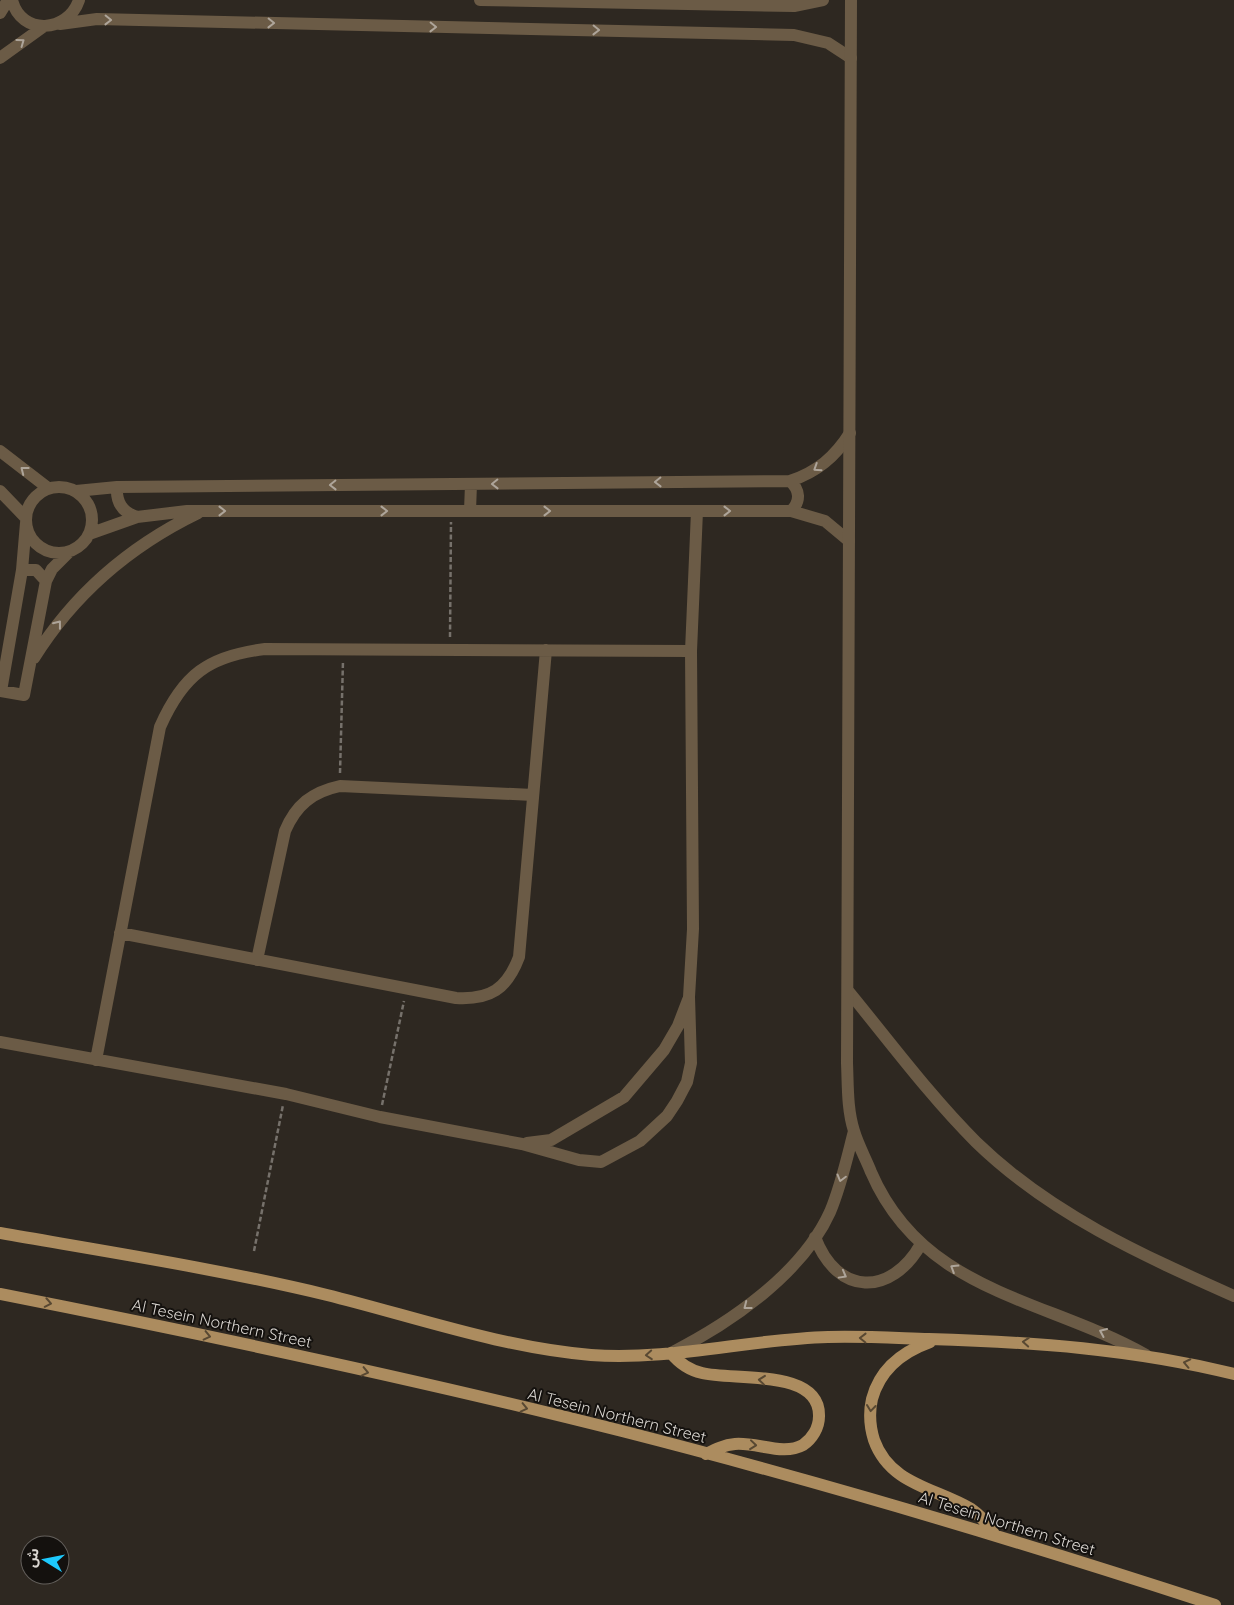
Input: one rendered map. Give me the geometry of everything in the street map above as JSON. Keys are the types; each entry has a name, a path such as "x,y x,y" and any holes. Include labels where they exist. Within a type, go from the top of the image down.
{"main road":[{"path":"0,1233 170,1262 323,1294 540,1349 594,1355 671,1353 745,1343 828,1337 1005,1340 1146,1355 1234,1374"},
{"name":"Al Tesein Northern Street","path":"0,1294 162,1326 622,1431 994,1534 1215,1605"},
{"path":"937,1339 910,1350 885,1372 872,1402 872,1435 881,1455 895,1472 914,1484 971,1510 987,1524 994,1534"},
{"path":"671,1353 685,1366 704,1374 792,1383 800,1386 814,1398 818,1406 818,1424 815,1433 801,1445 783,1449 736,1444 720,1447 706,1454"}],"street":[{"path":"0,13 10,0 21,17 43,27 110,20 794,35 828,43 851,58"},
{"path":"60,24 72,14 79,0"},
{"path":"480,0 699,2 794,6 823,0"},
{"path":"851,0 848,1083 854,1131 889,1207 920,1244 954,1268 996,1291 1101,1331 1146,1355"},
{"path":"0,58 43,27"},
{"path":"76,491 86,501 91,511 92,522 89,534 80,546 70,551 56,564 46,581 24,695 1,691 22,570 26,520 31,502 48,488 64,487 76,491 117,487 790,481 809,474 826,463 850,433"},
{"path":"0,451 48,488"},
{"path":"790,481 797,490 798,496 795,506 791,511"},
{"path":"470,511 471,484"},
{"path":"117,487 120,506 130,515 137,517"},
{"path":"0,491 26,520 28,533 41,548 50,552 70,551"},
{"path":"30,664 71,607 104,574 141,545 202,511"},
{"path":"0,1042 286,1094 380,1117 522,1144 579,1160 601,1162 620,1154 652,1132 668,1116 687,1082 691,1063 690,996 693,929 691,650 697,511"},
{"path":"89,534 137,517 162,512 791,511 825,521 849,541"},
{"path":"22,570 36,570 46,581"},
{"path":"96,1060 160,727 171,701 189,679 211,663 237,652 265,649 691,650"},
{"path":"120,933 406,989 472,999 489,995 503,986 514,972 520,957 546,650"},
{"path":"257,960 285,831 290,817 311,795 325,789 340,786 533,795"},
{"path":"849,992 922,1081 976,1142 1029,1187 1068,1214 1133,1250 1234,1296"},
{"path":"522,1144 551,1140 624,1098 664,1050 678,1026 690,996"},
{"path":"671,1353 705,1335 750,1304 774,1284 815,1237 829,1214 839,1188 854,1131"},
{"path":"815,1237 820,1252 831,1267 845,1277 862,1282 880,1280 897,1273 910,1260 920,1244"}],"path":[{"path":"450,650 451,511"},
{"path":"340,786 344,649"},
{"path":"380,1117 406,989"},
{"path":"254,1252 286,1094"}]}
